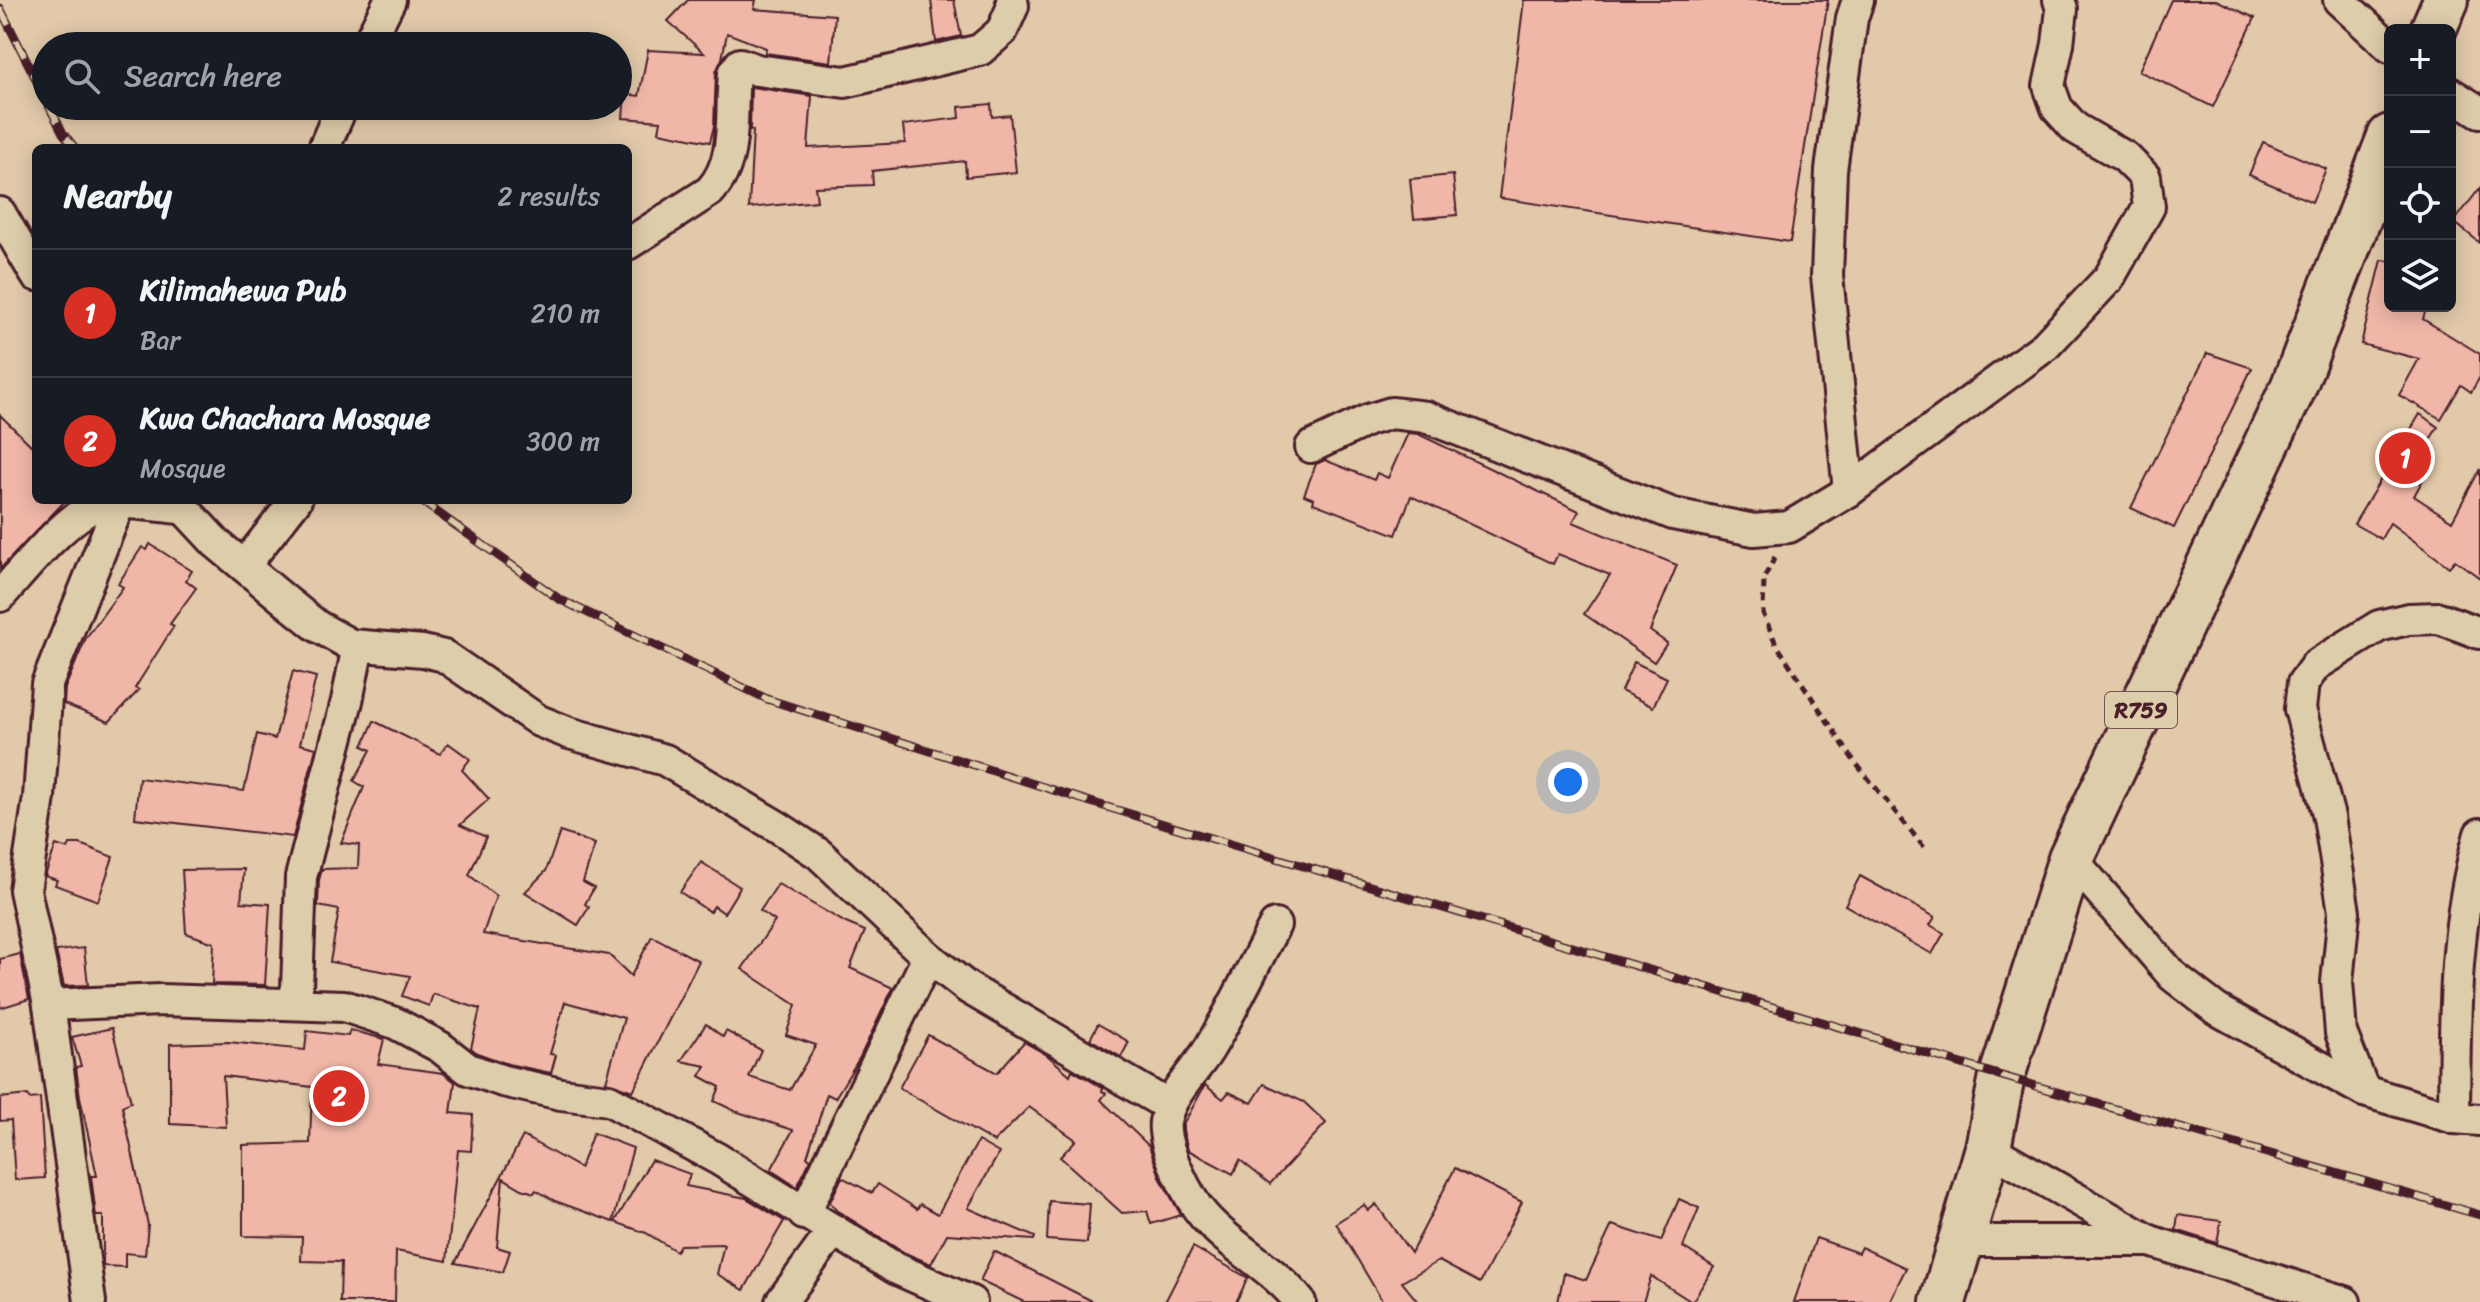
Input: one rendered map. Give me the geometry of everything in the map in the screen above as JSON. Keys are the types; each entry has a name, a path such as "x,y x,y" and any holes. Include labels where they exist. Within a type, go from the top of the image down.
{"main road":[{"path":"2436,24 2446,0"},
{"name":"R759","path":"1943,1302 1988,1148 2002,1076 2071,858 2293,388 2384,153"}],"street":[{"path":"374,32 390,0"},
{"path":"632,241 710,191 719,181 727,165 734,73 740,64 757,70 845,82 980,50 1002,31 1013,6 1012,0"},
{"path":"1849,491 1827,276 1831,170 1852,18 1858,0"},
{"path":"1311,447 1368,420 1391,413 1426,417 1673,514 1754,530 1789,527 1849,491 2045,346 2109,278 2149,207 2145,177 2125,157 2075,128 2057,108 2049,86 2058,44 2062,9 2059,0"},
{"path":"2339,0 2384,41"},
{"path":"2455,96 2480,112"},
{"path":"326,144 336,120"},
{"path":"0,213 32,268"},
{"path":"0,596 75,517 102,504"},
{"path":"90,1302 49,1005 25,890 39,797 47,684 119,504 178,504 244,566 317,626 351,645 423,651 444,656 539,721 569,733 665,760 684,770 819,854 928,957 968,988 1169,1106"},
{"path":"244,566 293,504"},
{"path":"2364,1091 2341,1033 2337,982 2344,912 2329,817 2300,709 2303,683 2316,665 2379,626 2408,619 2439,618 2480,633"},
{"path":"292,1004 297,988 301,877 347,701 358,646"},
{"path":"2071,858 2146,947 2184,984 2216,1009 2364,1091 2467,1119 2456,993 2460,922 2480,834"},
{"path":"1275,925 1209,1049 1169,1106 1165,1123 1168,1147 1194,1204 1207,1219 1280,1279 1300,1302"},
{"path":"804,1214 928,957"},
{"path":"49,1005 161,1000 344,1006 395,1023 440,1047 468,1069 503,1081 561,1094 609,1100 718,1159 895,1268 971,1302"},
{"path":"1988,1148 2150,1241 2345,1302"},
{"path":"781,1302 834,1230"},
{"path":"1961,1241 2150,1241"}],"path":[{"path":"1789,527 1764,578 1763,613 1767,623 1776,644 1854,761 1927,851"}],"building":[{"path":"688,0 756,0 754,9 835,15 831,62 765,53 766,48 727,33 716,72 714,126 710,142 659,132 661,121 632,119 632,95 639,96 648,50 704,53 668,21"},
{"path":"931,0 954,0 961,36 936,42"},
{"path":"1524,0 1828,0 1790,242 1499,198"},
{"path":"2171,0 2216,0 2255,18 2213,107 2139,71"},
{"path":"751,87 812,96 808,148 905,143 903,125 960,118 959,107 991,104 992,117 1010,115 1016,172 966,177 965,161 872,171 873,185 815,187 817,201 749,208 753,130 750,130"},
{"path":"2263,142 2326,169 2312,202 2249,175"},
{"path":"1453,175 1457,215 1414,219 1410,179"},
{"path":"2480,188 2480,243 2456,224"},
{"path":"2384,260 2384,312 2425,312 2423,319 2480,354 2480,377 2471,392 2461,385 2441,419 2399,395 2419,359 2361,344"},
{"path":"2207,353 2252,368 2174,528 2131,508"},
{"path":"2420,414 2438,427 2413,466 2426,474 2414,496 2452,521 2480,469 2480,578 2455,560 2449,567 2390,523 2381,539 2354,524"},
{"path":"0,415 32,446 32,504 62,504 0,569"},
{"path":"1408,433 1418,434 1579,511 1573,522 1677,565 1650,631 1667,643 1654,662 1584,614 1610,575 1558,554 1553,564 1411,496 1396,535 1313,503 1314,499 1304,495 1316,464 1325,460 1374,480 1377,473 1388,478"},
{"path":"150,544 192,571 186,580 196,588 170,624 174,626 135,688 139,690 109,722 64,704 65,688 86,638 123,587 118,584 142,547 147,550"},
{"path":"1634,662 1667,678 1653,707 1621,691"},
{"path":"293,671 316,677 300,744 316,748 293,837 135,818 139,778 244,791 257,734 275,739"},
{"path":"374,721 440,754 448,743 470,759 462,770 489,799 460,825 486,837 469,875 496,896 483,934 609,955 631,976 652,936 699,961 633,1091 606,1082 624,1018 565,1002 550,1054 556,1055 551,1073 508,1064 471,1048 480,1009 433,994 429,1006 402,996 410,976 330,962 339,910 318,906 319,880 322,869 358,868 359,845 341,843 364,787 354,781 371,750 363,746"},
{"path":"560,832 595,844 583,882 594,888 585,904 589,907 578,925 525,892 546,871"},
{"path":"70,844 80,844 113,857 98,901 55,885 57,880 45,876 56,845 68,849"},
{"path":"701,862 740,887 724,913 714,906 710,912 680,892"},
{"path":"244,869 241,902 270,904 265,985 212,984 214,943 186,933 182,870"},
{"path":"1860,876 1935,917 1930,925 1944,933 1932,954 1845,905"},
{"path":"778,884 865,931 850,968 893,988 860,1057 835,1098 827,1094 807,1157 811,1159 797,1187 771,1170 793,1130 714,1101 720,1087 700,1076 706,1066 681,1061 706,1024 723,1037 726,1031 761,1050 749,1077 790,1090 816,1045 786,1035 796,1005 742,969 775,921 760,911"},
{"path":"84,948 88,985 64,986 56,951"},
{"path":"20,954 29,999 0,1008 0,959"},
{"path":"1098,1024 1129,1042 1121,1057 1090,1039"},
{"path":"112,1028 131,1102 122,1106 148,1225 145,1255 125,1253 125,1267 103,1266 103,1216 96,1216 91,1176 97,1176 80,1097 76,1067 81,1066 72,1037"},
{"path":"350,1030 384,1039 378,1064 443,1073 455,1082 451,1113 473,1115 471,1151 458,1150 447,1261 396,1251 395,1302 340,1302 341,1262 301,1261 302,1237 243,1236 243,1145 310,1143 312,1087 223,1076 226,1127 170,1124 170,1044 228,1042 305,1050 307,1031 348,1036"},
{"path":"928,1035 997,1073 1024,1042 1047,1055 1070,1075 1072,1070 1103,1088 1102,1091 1106,1093 1101,1100 1149,1146 1161,1179 1181,1215 1151,1224 1147,1211 1122,1213 1060,1157 1076,1140 1029,1107 994,1142 899,1088"},
{"path":"1264,1084 1304,1102 1326,1123 1270,1184 1240,1160 1233,1174 1188,1150 1183,1125 1205,1085 1223,1099 1229,1092 1252,1103"},
{"path":"28,1095 29,1099 40,1098 45,1178 15,1180 11,1120 0,1121 0,1098"},
{"path":"593,1133 633,1148 613,1222 555,1201 536,1190 534,1193 522,1189 503,1178 497,1247 510,1251 503,1272 455,1263 523,1136 580,1168"},
{"path":"978,1141 999,1153 968,1208 1035,1237 1034,1240 947,1234 931,1264 903,1252 836,1210 830,1202 842,1177 872,1193 878,1184 917,1209 920,1204 938,1214"},
{"path":"651,1160 690,1174 686,1186 746,1198 784,1221 744,1290 717,1274 724,1244 680,1245 676,1251 646,1233 615,1222"},
{"path":"1455,1168 1522,1202 1480,1283 1439,1261 1402,1282 1418,1302 1383,1302 1336,1223 1364,1205 1368,1211 1376,1204 1411,1253"},
{"path":"1679,1199 1699,1208 1683,1247 1714,1267 1692,1302 1651,1276 1643,1302 1558,1302 1564,1273 1586,1280 1612,1225 1661,1241"},
{"path":"1049,1201 1090,1204 1087,1243 1047,1240"},
{"path":"2178,1215 2221,1221 2217,1243 2176,1230"},
{"path":"1816,1238 1858,1253 1861,1247 1906,1268 1889,1302 1794,1302"},
{"path":"1193,1247 1248,1278 1236,1302 1165,1302"},
{"path":"994,1251 1094,1302 1024,1302 980,1281"}],"railway":[{"path":"0,8 32,71"},
{"path":"56,120 72,144"},
{"path":"426,504 559,599 767,699 1097,804 2002,1076 2480,1215"}],"place":[{"name":"Kilimahewa Pub","path":"2405,458"},
{"name":"Kwa Chachara Mosque","path":"339,1096"}]}
